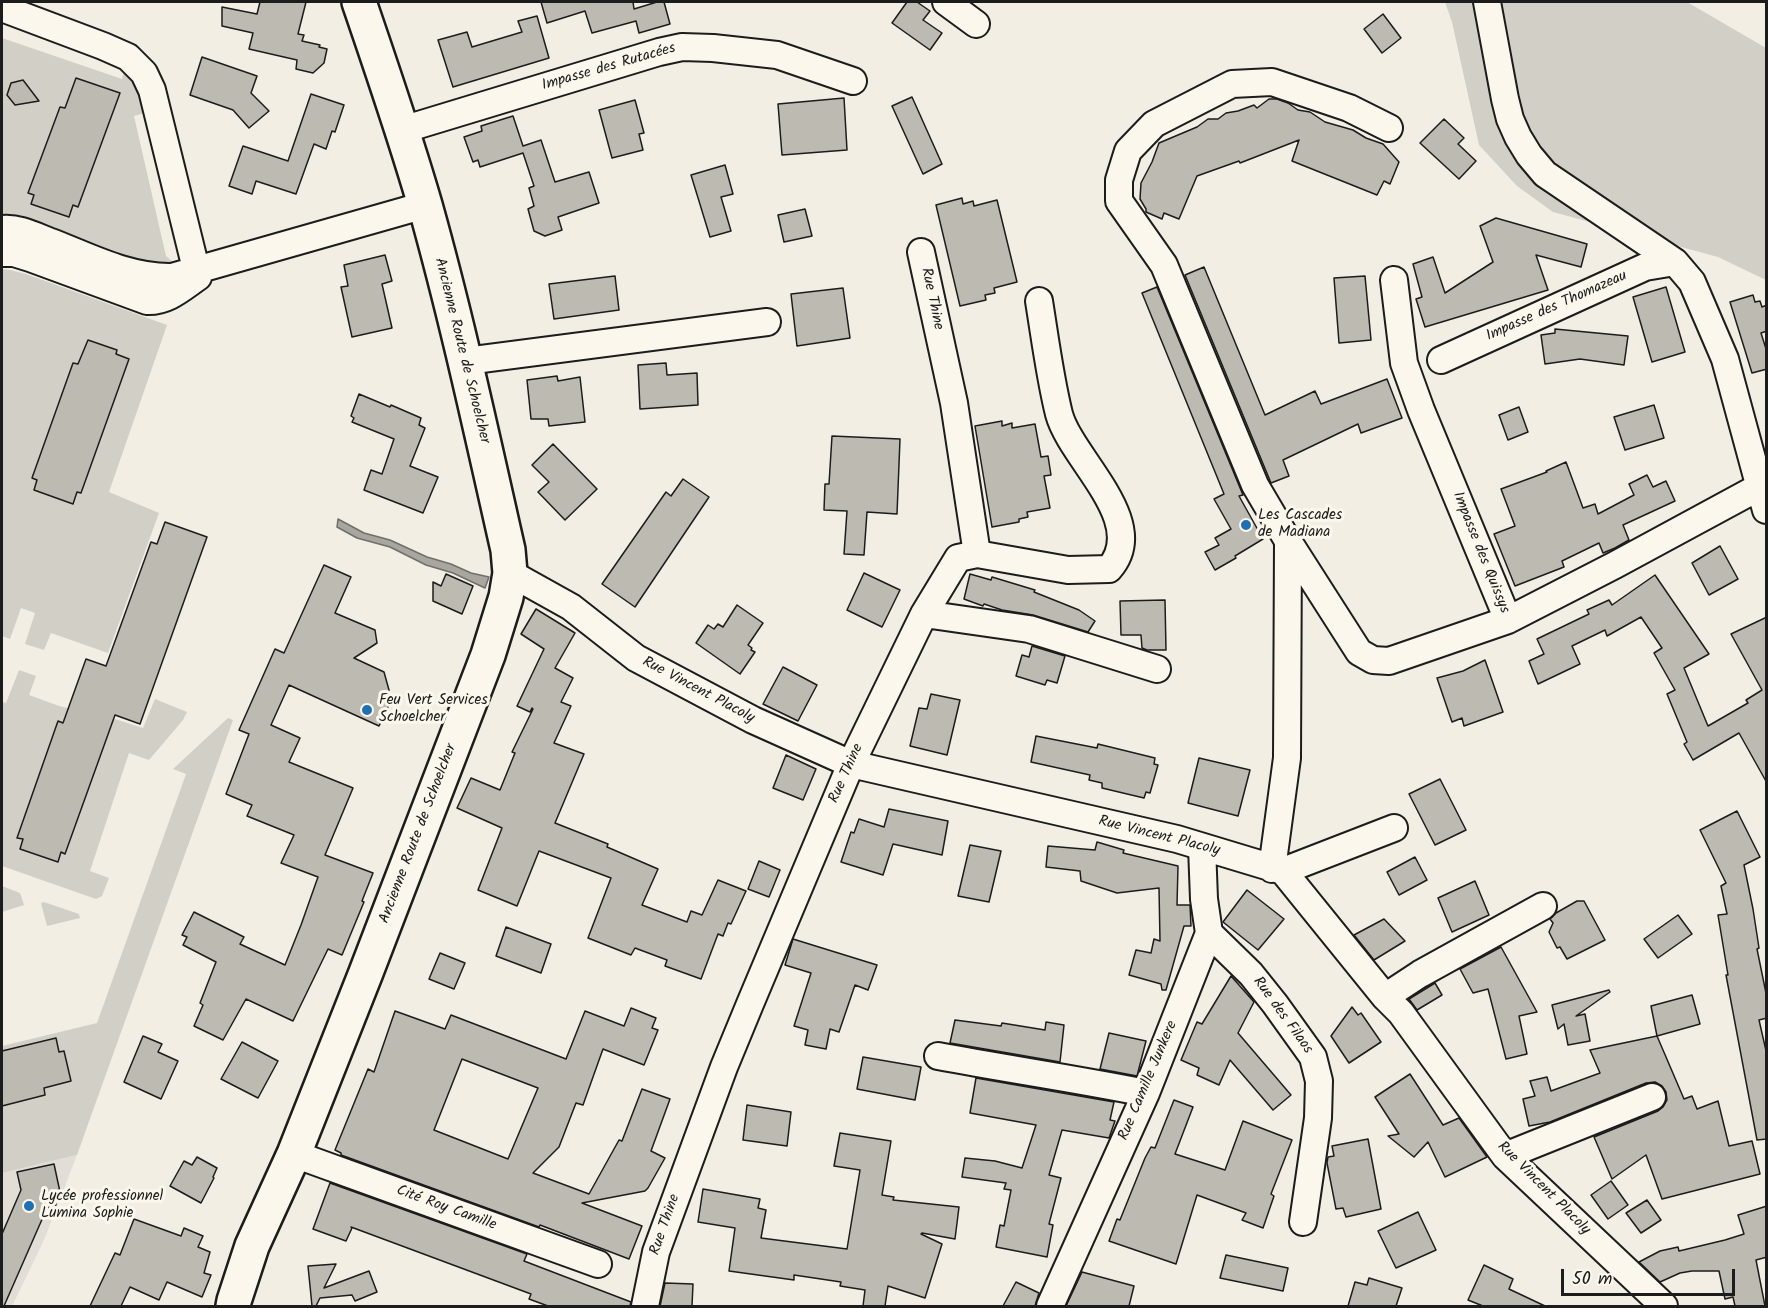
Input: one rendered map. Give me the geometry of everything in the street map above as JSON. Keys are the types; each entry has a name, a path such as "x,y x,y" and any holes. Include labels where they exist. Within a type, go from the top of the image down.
{"main road":[{"name":"Ancienne Route de Schoelcher","path":"233,1306 252,1246 294,1154 488,656 506,597 510,573 508,550 466,361 425,206 359,2"}],"street":[{"path":"946,2 976,24"},
{"path":"1487,2 1504,99 1518,137 1529,155 1545,174 1675,262 1692,282 1725,359 1764,498"},
{"path":"2,8 128,57 144,73 152,90 203,271"},
{"name":"Impasse des Rutacées","path":"402,130 682,47 777,55 853,81"},
{"path":"1389,128 1349,108 1272,82 1232,84 1154,124 1128,152 1119,180 1119,201 1164,265 1255,485 1359,652 1373,660 1389,661 1508,620"},
{"path":"2,229 25,232 130,273 172,277 203,271 425,206"},
{"name":"Rue Thine","path":"645,1306 656,1252 724,1067 851,764 924,614 958,558 977,554 954,403 921,252"},
{"path":"2,253 14,253 30,258 147,301 164,298 203,271"},
{"name":"Impasse des Thomazeau","path":"1441,360 1645,267 1675,262"},
{"name":"Impasse des Quissys","path":"1394,280 1404,363 1421,410 1508,620 1615,565 1764,498"},
{"path":"977,554 1068,570 1088,570 1108,569 1116,561 1120,551 1119,527 1112,502 1071,438 1060,416 1039,301"},
{"path":"466,361 767,322"},
{"path":"1288,541 1287,758 1278,870 1394,828"},
{"name":"Rue Vincent Placoly","path":"510,573 571,608 636,658 753,720 851,764 1177,839 1278,870 1401,1013 1505,1156 1664,1306"},
{"path":"924,614 1029,629 1157,669"},
{"name":"Rue Camille Junkere","path":"1050,1306 1146,1094 1209,933 1204,899 1202,846"},
{"path":"1385,997 1420,974 1543,906"},
{"name":"Rue des Filaos","path":"1209,933 1251,974 1313,1057 1319,1081 1317,1118 1303,1222"},
{"path":"938,1056 1146,1094"},
{"path":"1505,1156 1652,1097"},
{"name":"Cité Roy Camille","path":"294,1154 598,1264"}],"shaded area":[{"path":"1445,2 1687,2 1766,48 1766,280 1718,257 1553,212 1517,186 1479,145 1452,22"},
{"path":"2,38 122,79 125,67 131,70 152,111 134,116 166,256 175,264 154,265 28,220 2,216"},
{"path":"2,269 26,274 167,325 109,492 159,513 108,653 51,633 44,650 25,644 35,613 21,608 10,639 2,636"},
{"path":"338,519 364,533 390,540 471,573 489,577 485,588 453,573 426,565 390,547 357,538 337,527"},
{"path":"19,670 36,676 29,695 59,706 143,728 155,699 187,712 183,720 149,760 129,753 90,871 109,878 102,896 96,899 2,866 2,702 6,703"},
{"path":"228,718 233,720 77,1155 2,1173 2,1046 97,1023 186,774 173,769"},
{"path":"2,886 20,893 24,905 2,912"},
{"path":"41,903 79,914 80,918 47,926"},
{"name":"Lycée professionnel Lumina Sophie","path":"77,1155 44,1240 18,1294 12,1306 2,1306 2,1173"}],"building":[{"path":"260,2 306,2 298,34 304,35 302,41 327,49 324,63 313,73 296,69 297,60 249,49 253,33 222,26 222,7 257,14"},
{"path":"541,2 633,2 634,9 664,2 670,24 639,33 636,21 592,33 585,11 547,23"},
{"path":"907,2 917,2 930,11 923,20 942,33 930,50 892,23"},
{"path":"1383,14 1401,38 1382,53 1364,29"},
{"path":"537,16 549,58 453,87 438,40 467,32 472,47 522,32 518,21"},
{"path":"202,57 257,76 251,93 269,111 249,128 233,110 190,95"},
{"path":"76,78 120,93 78,207 73,205 69,217 31,204 34,195 28,193 60,107 65,108"},
{"path":"23,80 39,101 15,105 7,95 11,83"},
{"path":"311,94 344,105 335,132 332,131 326,149 314,144 296,194 256,181 252,194 229,186 243,146 288,161"},
{"path":"912,97 942,164 923,174 892,106"},
{"path":"844,98 847,150 782,155 778,104"},
{"path":"1269,99 1288,103 1298,110 1310,112 1325,122 1353,130 1383,144 1399,162 1390,184 1384,181 1377,195 1292,161 1299,140 1240,163 1239,161 1197,176 1179,219 1164,213 1162,219 1146,212 1140,199 1141,183 1159,143 1197,127 1208,119 1218,119 1226,113 1254,105 1257,108"},
{"path":"635,100 644,133 639,134 643,150 612,158 599,110"},
{"path":"513,116 523,146 541,140 555,182 589,172 599,203 558,217 562,230 545,236 534,231 528,209 534,206 529,188 534,186 523,153 480,167 478,160 473,162 464,137 482,131 481,126"},
{"path":"1444,119 1464,138 1458,144 1476,161 1459,179 1420,143"},
{"path":"725,165 733,194 721,197 731,231 710,237 691,175"},
{"path":"962,198 963,204 973,201 974,206 997,200 1017,282 994,288 995,293 985,295 986,300 960,306 936,205"},
{"path":"805,209 812,236 784,242 778,215"},
{"path":"1496,218 1587,244 1581,267 1536,255 1548,290 1425,327 1416,299 1422,297 1413,264 1433,257 1445,293 1493,262 1480,226"},
{"path":"385,255 392,281 382,284 392,328 352,337 341,287 348,286 344,265"},
{"path":"1204,267 1265,415 1315,391 1321,404 1387,379 1402,418 1361,433 1358,424 1283,460 1289,476 1271,483 1185,275"},
{"path":"615,276 619,310 554,319 549,284"},
{"path":"1365,276 1371,340 1339,343 1334,278"},
{"path":"1157,287 1243,495 1239,496 1263,539 1215,570 1205,552 1219,545 1215,538 1231,529 1214,499 1224,494 1142,293"},
{"path":"1666,287 1685,352 1652,362 1633,297"},
{"path":"843,288 850,338 797,346 791,294"},
{"path":"1753,295 1755,302 1760,301 1762,307 1767,305 1767,331 1761,333 1767,352 1767,369 1752,373 1730,302"},
{"path":"1555,329 1628,336 1624,365 1580,359 1545,364 1541,335 1555,333"},
{"path":"88,340 117,350 116,354 129,359 81,493 77,492 73,504 34,490 37,480 32,478 73,363 78,364"},
{"path":"666,363 667,375 697,373 698,405 640,409 638,365"},
{"path":"557,376 558,381 580,377 585,422 549,426 548,419 531,419 527,380"},
{"path":"359,394 421,418 419,425 425,428 410,466 438,477 423,513 364,490 371,470 382,474 394,439 352,422 354,418 351,416"},
{"path":"1654,405 1664,438 1625,450 1614,417"},
{"path":"1519,407 1528,432 1508,440 1499,415"},
{"path":"1002,421 1002,426 1012,423 1012,428 1035,424 1041,457 1048,456 1051,475 1044,476 1050,508 1027,512 1028,517 1019,519 1019,522 992,527 975,426"},
{"path":"832,436 900,439 897,514 867,512 864,555 844,554 847,511 824,510 825,484 829,484"},
{"path":"553,444 597,489 565,520 538,492 549,482 532,465"},
{"path":"1566,462 1583,508 1595,504 1598,514 1634,495 1629,484 1647,475 1653,487 1666,481 1675,501 1623,525 1629,540 1615,548 1603,553 1599,543 1562,561 1564,567 1515,586 1494,534 1515,526 1501,489 1547,472"},
{"path":"683,479 709,497 635,607 602,584 666,492 671,496"},
{"path":"165,522 207,537 140,724 115,715 65,854 61,852 58,862 20,849 23,839 17,838 58,721 63,723 86,659 106,666 151,542 157,544"},
{"path":"1720,546 1738,579 1709,595 1692,563"},
{"path":"324,565 351,577 335,613 375,630 377,643 354,658 384,672 389,690 388,707 379,726 289,685 271,725 300,738 289,762 353,788 325,855 373,873 362,901 364,902 342,955 328,949 293,1021 246,999 223,1040 194,1026 203,1005 200,1003 216,962 183,945 187,937 182,935 194,912 244,937 240,944 285,965 301,925 318,877 281,863 294,835 247,816 252,805 226,794 249,734 239,730 275,649 284,653"},
{"path":"864,573 900,590 882,627 847,610"},
{"path":"446,574 473,586 462,614 433,601 433,582 441,586"},
{"path":"970,574 991,580 992,577 1035,590 1034,592 1079,610 1095,621 1088,632 1033,615 1002,610 984,604 983,606 964,599"},
{"path":"1655,575 1709,654 1684,668 1708,726 1748,703 1746,700 1762,690 1731,634 1767,617 1767,783 1739,733 1693,760 1684,744 1687,742 1667,694 1675,690 1654,653 1662,648 1641,617 1607,636 1605,630 1572,646 1580,664 1538,684 1529,661 1544,654 1537,639 1589,614 1587,610 1609,600 1612,605"},
{"path":"1165,600 1166,650 1142,648 1141,635 1121,635 1120,601"},
{"path":"737,605 763,623 748,645 755,652 740,674 696,643 708,625 714,629 718,624 723,627"},
{"path":"536,609 575,633 555,668 573,678 561,702 571,706 554,743 584,754 555,823 608,844 607,847 658,869 642,905 687,922 691,911 702,915 718,880 746,891 731,924 728,923 723,936 718,934 701,979 665,966 667,960 635,948 631,955 588,938 611,878 539,851 517,906 478,890 502,828 457,808 471,778 500,790 515,753 512,752 533,709 530,712 517,706 544,649 521,634"},
{"path":"1032,646 1065,656 1057,683 1047,680 1045,685 1016,676 1022,655 1029,657"},
{"path":"1485,660 1503,712 1464,726 1462,718 1452,722 1437,678 1463,671"},
{"path":"783,667 817,685 798,721 763,704"},
{"path":"931,694 960,700 947,755 910,746 919,708 927,709"},
{"path":"1036,736 1097,748 1098,744 1155,758 1154,764 1158,765 1150,793 1146,792 1144,798 1102,788 1102,783 1089,780 1090,775 1031,762"},
{"path":"786,755 816,769 803,800 773,788"},
{"path":"1199,758 1250,770 1238,816 1188,803"},
{"path":"1440,779 1466,830 1435,845 1409,794"},
{"path":"889,809 948,821 942,855 893,844 883,875 841,862 851,832 854,833 859,819 884,827"},
{"path":"1737,811 1760,857 1744,865 1767,998 1767,1018 1759,1020 1767,1055 1767,1139 1757,1140 1726,975 1728,975 1718,915 1727,914 1721,886 1726,883 1700,830"},
{"path":"1097,842 1124,850 1123,853 1178,866 1177,905 1190,905 1191,926 1184,926 1166,990 1162,990 1161,984 1129,975 1136,950 1151,953 1154,939 1160,941 1159,888 1117,893 1081,881 1080,871 1046,867 1048,846 1095,850"},
{"path":"970,845 1001,851 989,902 958,896"},
{"path":"1415,857 1427,880 1399,895 1387,872"},
{"path":"759,861 780,870 769,897 748,889"},
{"path":"1475,881 1489,915 1452,932 1438,898"},
{"path":"1247,890 1284,919 1258,950 1223,922"},
{"path":"1577,901 1584,901 1605,940 1567,959 1560,947 1557,948 1549,932 1553,923 1550,919"},
{"path":"1678,915 1692,934 1658,958 1644,939"},
{"path":"1384,919 1405,941 1374,960 1354,935"},
{"path":"506,927 551,944 541,973 496,956"},
{"path":"793,939 877,965 868,990 855,985 839,1032 830,1029 826,1049 805,1045 808,1030 794,1026 811,973 785,965"},
{"path":"1501,947 1537,1012 1519,1016 1527,1054 1506,1059 1488,989 1473,993 1460,969"},
{"path":"440,953 465,963 454,989 429,979"},
{"path":"1231,976 1254,1002 1238,1033 1291,1095 1273,1110 1230,1060 1219,1085 1197,1075 1199,1068 1181,1060 1197,1022 1202,1024"},
{"path":"1435,983 1442,995 1417,1010 1409,999"},
{"path":"1609,990 1610,992 1576,1016 1585,1014 1590,1041 1568,1045 1564,1024 1558,1029 1552,1005"},
{"path":"1692,995 1700,1024 1657,1036 1651,1006"},
{"path":"1352,1007 1358,1015 1361,1013 1381,1042 1349,1063 1331,1036"},
{"path":"631,1008 656,1018 652,1028 658,1030 644,1065 603,1049 583,1105 576,1103 559,1147 533,1173 589,1194 619,1140 622,1141 642,1089 670,1099 651,1151 665,1158 648,1188 645,1191 582,1203 642,1226 629,1259 341,1155 335,1150 368,1069 374,1072 395,1011 445,1029 451,1015 566,1059 585,1011 624,1026","holes":["462,1059 538,1088 508,1159 434,1130"]},
{"path":"955,1020 1001,1026 1002,1023 1045,1030 1046,1022 1064,1025 1060,1062 950,1043"},
{"path":"1109,1033 1146,1041 1137,1076 1100,1069"},
{"path":"143,1036 162,1044 158,1052 178,1061 161,1099 124,1082"},
{"path":"1657,1036 1684,1099 1692,1096 1697,1109 1718,1101 1729,1146 1752,1141 1760,1174 1662,1199 1646,1155 1612,1179 1594,1137 1663,1107 1667,1100 1666,1092 1655,1082 1646,1083 1550,1122 1529,1126 1523,1099 1535,1096 1530,1081 1547,1077 1551,1091 1600,1073 1590,1050"},
{"path":"56,1038 59,1052 64,1051 71,1081 44,1088 45,1095 2,1106 2,1051"},
{"path":"242,1042 278,1061 258,1098 221,1079"},
{"path":"863,1057 921,1067 915,1100 857,1089"},
{"path":"1410,1074 1443,1125 1459,1118 1487,1157 1445,1177 1428,1142 1414,1157 1388,1136 1399,1134 1375,1097"},
{"path":"976,1078 1114,1102 1110,1120 1115,1121 1109,1138 1062,1130 1049,1175 1061,1178 1049,1224 1053,1225 1047,1257 996,1247 1000,1225 1004,1226 1011,1190 1004,1189 1006,1183 962,1177 965,1158 995,1161 1022,1168 1036,1125 970,1113"},
{"path":"1174,1100 1193,1107 1175,1154 1225,1170 1243,1121 1292,1140 1271,1194 1274,1196 1263,1228 1242,1220 1246,1213 1197,1195 1176,1264 1109,1241 1145,1158 1151,1147 1155,1148"},
{"path":"747,1105 791,1112 787,1146 743,1140"},
{"path":"840,1133 891,1141 882,1195 894,1197 893,1200 959,1207 955,1239 921,1234 942,1244 925,1298 888,1286 885,1306 863,1306 865,1290 840,1286 841,1282 794,1275 794,1280 729,1271 735,1228 698,1222 703,1189 760,1199 758,1208 766,1210 761,1238 847,1249 860,1170 834,1166"},
{"path":"1368,1139 1381,1209 1346,1217 1343,1208 1336,1209 1327,1163 1328,1157 1334,1156 1332,1146"},
{"path":"197,1157 217,1168 201,1203 170,1186 184,1161 192,1165"},
{"name":"Lycée professionnel Lumina Sophie","path":"54,1164 60,1192 53,1194 56,1205 47,1208 4,1306 2,1306 2,1234 21,1190 17,1172"},
{"path":"1611,1181 1628,1205 1608,1219 1591,1195"},
{"path":"330,1183 527,1254 524,1261 631,1302 630,1306 548,1306 529,1299 531,1294 351,1227 346,1241 313,1229"},
{"path":"1647,1200 1661,1220 1641,1233 1626,1213"},
{"path":"1767,1206 1767,1257 1756,1260 1765,1306 1735,1306 1733,1297 1725,1299 1719,1271 1680,1273 1660,1282 1639,1262 1660,1251 1678,1247 1679,1251 1744,1234 1738,1215"},
{"path":"1418,1212 1436,1250 1396,1268 1378,1231"},
{"path":"134,1219 181,1236 184,1228 203,1236 198,1247 210,1252 204,1273 211,1275 202,1297 167,1282 159,1300 130,1287 121,1306 90,1306 115,1253 120,1255"},
{"path":"1226,1255 1288,1268 1283,1291 1220,1278"},
{"path":"336,1264 324,1288 369,1271 377,1292 355,1301 352,1295 320,1298 316,1306 312,1306 308,1266"},
{"path":"1484,1265 1513,1279 1509,1289 1545,1306 1483,1306 1468,1300"},
{"path":"1082,1272 1134,1286 1129,1306 1066,1306"},
{"path":"1369,1278 1402,1288 1396,1306 1348,1306 1355,1282 1367,1285"},
{"path":"1016,1282 1039,1293 1035,1306 1003,1306"},
{"path":"665,1283 693,1284 692,1306 660,1306"}],"place":[{"name":"Les Cascades de Madiana","path":"1246,525"},
{"name":"Feu Vert Services Schoelcher","path":"367,710"},
{"name":"Lycée professionnel Lumina Sophie","path":"29,1206"}]}
